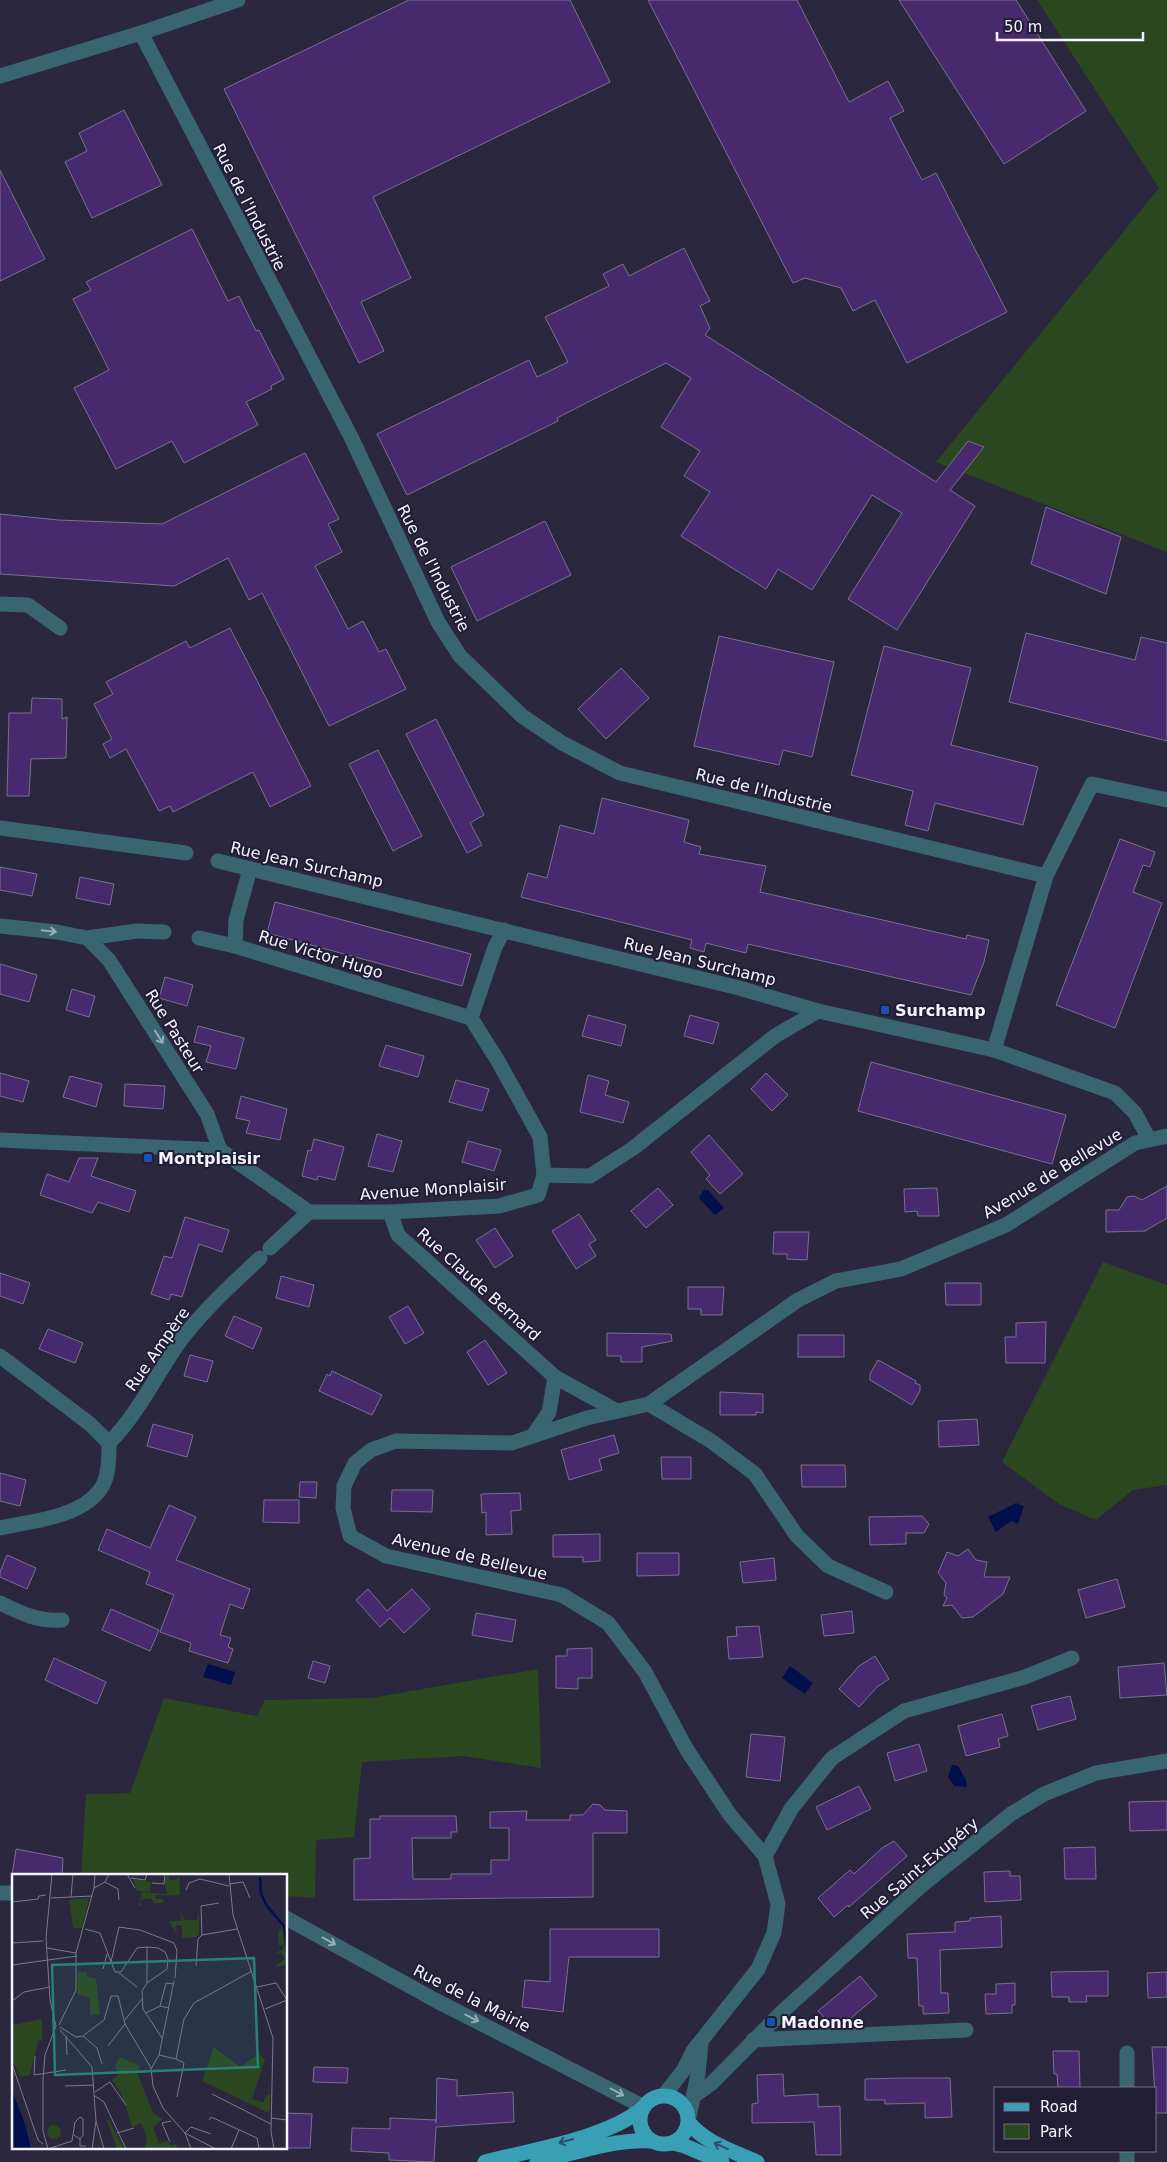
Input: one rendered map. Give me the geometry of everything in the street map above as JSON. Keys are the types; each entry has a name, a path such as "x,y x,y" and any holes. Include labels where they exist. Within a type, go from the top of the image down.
{"main road":[{"path":"485,2162 612,2128 631,2119 649,2101 664,2095 671,2096 683,2104 689,2120 698,2134 758,2162"},
{"path":"643,2108 641,2127 652,2141"},
{"path":"673,2143 684,2135 689,2120"},
{"path":"538,2162 608,2144 634,2140 652,2141 662,2144 673,2143 685,2146 722,2162"}],"street":[{"path":"0,76 141,33 238,0"},
{"name":"Rue de l'Industrie","path":"141,33 350,437 438,622 460,656 522,716 562,743 620,773 1046,876"},
{"path":"0,604 28,606 60,628"},
{"path":"994,1050 1046,876 1092,784 1167,800"},
{"path":"0,828 186,853"},
{"name":"Rue Jean Surchamp","path":"218,861 297,878 739,988 818,1010 994,1050 1115,1093 1135,1113 1149,1140"},
{"name":"Rue Victor Hugo","path":"250,869 236,920 235,946 471,1018"},
{"path":"0,926 57,932 87,938 137,931 164,932"},
{"path":"504,930 495,947 471,1018 498,1061 540,1137 544,1175 590,1176 632,1149 775,1036 818,1010"},
{"name":"Rue Pasteur","path":"87,938 110,960 207,1114 220,1150"},
{"path":"199,938 235,946"},
{"name":"Avenue de Bellevue","path":"664,2095 676,2081 701,2041 758,1969 774,1933 778,1904 765,1856 730,1815 687,1750 645,1672 608,1623 562,1595 386,1556 350,1536 343,1508 344,1486 356,1463 371,1450 396,1441 512,1443 617,1411 649,1404 798,1300 836,1281 901,1269 1006,1225 1135,1143 1167,1136"},
{"path":"0,1140 220,1150 310,1212"},
{"name":"Avenue Monplaisir","path":"310,1212 390,1212 499,1206 538,1195 544,1175"},
{"name":"Rue Ampère","path":"109,1443 126,1426 182,1339 204,1312 310,1212"},
{"name":"Rue Claude Bernard","path":"390,1212 398,1235 554,1377 617,1411"},
{"path":"0,1356 90,1424 109,1443 108,1463 101,1490 88,1503 65,1513 0,1528"},
{"path":"533,1436 549,1412 554,1377"},
{"path":"649,1404 712,1441 755,1474 796,1536 828,1566 886,1592"},
{"path":"0,1603 25,1615 48,1621 62,1620"},
{"path":"765,1856 791,1809 832,1758 904,1711 1024,1678 1072,1658"},
{"name":"Rue Saint-Exupéry","path":"694,2096 712,2083 753,2040 921,1886 1011,1814 1044,1794 1096,1773 1167,1761"},
{"name":"Rue de la Mairie","path":"288,1919 435,2000 643,2108"},
{"path":"753,2040 966,2030"},
{"path":"689,2120 698,2074 701,2041"},
{"path":"1126,2053 1127,2087"},
{"name":"Rue Saint-Exupéry","path":"676,2081 685,2076 729,2064"}],"green space":[{"path":"1037,0 1167,0 1167,552 936,462 1159,188"},
{"path":"1103,1262 1167,1285 1167,1485 1133,1490 1096,1520 1059,1504 1002,1462"},
{"path":"538,1669 541,1768 463,1756 362,1762 354,1837 316,1840 315,1898 288,1896 288,1874 81,1874 86,1794 130,1793 164,1698 257,1716 265,1700 371,1698"}],"shaded area":[{"path":"703,1190 708,1190 724,1208 715,1215 699,1198"},
{"path":"1016,1503 1024,1506 1018,1524 1011,1521 996,1532 988,1517"},
{"path":"208,1664 235,1672 231,1685 203,1677"},
{"path":"790,1666 813,1683 805,1694 782,1678"},
{"path":"952,1765 958,1766 966,1780 967,1787 954,1786 948,1777"}],"building":[{"path":"409,0 570,0 610,82 373,197 411,278 361,302 384,351 359,363 224,89"},
{"path":"648,0 797,0 849,102 888,81 904,111 890,118 900,138 922,180 936,173 1007,312 907,363 875,300 853,311 841,288 805,278 793,283"},
{"path":"899,0 1016,0 1086,111 1004,164"},
{"path":"124,110 162,185 92,218 65,162 87,151 79,133"},
{"path":"0,170 45,259 0,281"},
{"path":"192,229 228,301 239,296 256,331 259,330 284,379 271,386 272,389 246,402 258,425 184,463 172,441 116,469 74,388 109,370 73,299 91,290 86,282"},
{"path":"684,248 710,301 700,306 710,328 705,335 936,482 968,441 984,447 950,490 975,506 897,630 848,599 902,513 872,495 812,590 778,569 766,589 681,536 710,492 684,476 700,451 661,427 691,378 666,363 557,418 558,421 407,495 377,434 529,360 537,377 568,362 545,317 609,286 603,274 623,264 629,276"},
{"path":"305,453 339,519 328,524 342,552 315,566 348,629 363,621 379,652 386,649 406,689 329,726 262,593 249,600 228,558 174,586 0,574 0,514 58,520 162,524"},
{"path":"1046,507 1121,537 1106,594 1031,564"},
{"path":"545,521 571,575 477,621 451,567"},
{"path":"230,628 311,786 270,807 253,772 173,812 170,806 159,811 126,749 110,758 103,744 112,739 94,704 113,694 106,682 186,641 190,648"},
{"path":"1026,633 1135,660 1141,637 1167,643 1167,741 1009,702"},
{"path":"719,636 834,662 812,757 783,750 779,765 694,746"},
{"path":"884,646 971,668 951,745 1038,767 1023,825 935,803 928,831 905,825 913,791 851,775"},
{"path":"621,668 649,698 606,739 578,709"},
{"path":"32,698 62,699 62,719 67,717 66,758 31,759 29,796 7,796 9,713 31,713"},
{"path":"436,719 484,815 470,823 482,845 467,853 406,734"},
{"path":"378,750 422,836 393,851 349,764"},
{"path":"602,798 689,820 684,842 701,847 699,854 766,866 760,892 966,939 967,935 989,940 984,962 971,995 748,944 746,953 706,943 704,952 690,948 692,940 521,897 528,873 547,878 560,825 594,834"},
{"path":"1120,839 1155,852 1150,867 1143,865 1133,892 1162,903 1115,1028 1056,1005"},
{"path":"0,867 37,874 32,896 0,890"},
{"path":"80,877 114,884 110,905 76,898"},
{"path":"275,902 471,954 462,986 267,933"},
{"path":"0,964 37,975 29,1002 0,994"},
{"path":"165,977 193,985 187,1006 159,998"},
{"path":"72,989 95,996 89,1017 66,1010"},
{"path":"588,1015 626,1025 621,1046 582,1036"},
{"path":"690,1015 719,1023 713,1044 684,1036"},
{"path":"198,1026 244,1038 236,1069 206,1062 211,1046 194,1042"},
{"path":"386,1045 424,1056 418,1077 379,1066"},
{"path":"871,1062 1066,1115 1052,1164 858,1111"},
{"path":"0,1073 29,1081 23,1102 0,1096"},
{"path":"766,1073 788,1095 772,1111 751,1089"},
{"path":"588,1075 609,1081 605,1095 629,1102 623,1123 580,1112"},
{"path":"70,1076 102,1084 96,1107 63,1097"},
{"path":"456,1080 489,1089 482,1111 449,1102"},
{"path":"125,1084 165,1086 163,1109 124,1106"},
{"path":"241,1096 287,1109 280,1140 246,1133 250,1121 236,1118"},
{"path":"377,1134 402,1141 393,1172 368,1166"},
{"path":"709,1135 743,1174 720,1194 706,1179 710,1175 691,1152"},
{"path":"314,1139 344,1147 335,1180 318,1176 317,1180 302,1176 308,1150 311,1151"},
{"path":"468,1141 501,1150 494,1171 462,1162"},
{"path":"79,1158 98,1158 91,1176 136,1191 129,1212 98,1202 92,1213 40,1195 47,1174 69,1182"},
{"path":"1167,1186 1167,1218 1145,1231 1106,1232 1106,1210 1119,1210 1127,1197 1134,1196 1142,1200"},
{"path":"658,1188 673,1205 646,1228 631,1211"},
{"path":"937,1188 939,1216 918,1216 917,1211 905,1212 904,1189"},
{"path":"579,1214 596,1240 589,1244 596,1256 576,1269 552,1231"},
{"path":"185,1217 229,1230 222,1252 199,1244 182,1297 171,1294 169,1300 151,1294 164,1256 172,1258"},
{"path":"495,1228 513,1256 495,1268 476,1240"},
{"path":"774,1232 809,1232 807,1260 787,1259 787,1254 773,1254"},
{"path":"0,1273 30,1283 23,1304 0,1296"},
{"path":"281,1276 314,1285 309,1307 276,1298"},
{"path":"945,1283 981,1283 981,1305 946,1305"},
{"path":"688,1287 724,1287 722,1315 701,1315 701,1309 688,1309"},
{"path":"408,1306 424,1333 405,1344 389,1317"},
{"path":"234,1316 262,1328 253,1349 225,1336"},
{"path":"1046,1322 1045,1363 1006,1363 1005,1337 1016,1337 1016,1323"},
{"path":"48,1329 83,1343 75,1363 39,1349"},
{"path":"607,1333 671,1334 672,1341 642,1347 642,1362 621,1362 621,1356 607,1356"},
{"path":"798,1335 844,1335 844,1357 798,1357"},
{"path":"485,1340 507,1373 488,1385 467,1352"},
{"path":"190,1355 213,1361 207,1382 184,1376"},
{"path":"878,1360 920,1385 920,1391 912,1405 870,1380 870,1374"},
{"path":"332,1371 382,1395 372,1415 319,1391 327,1374 330,1376"},
{"path":"720,1392 763,1394 763,1413 756,1412 756,1415 720,1415"},
{"path":"977,1419 979,1445 939,1447 938,1421"},
{"path":"153,1424 193,1435 187,1457 147,1446"},
{"path":"614,1435 619,1453 599,1459 602,1470 569,1480 561,1450"},
{"path":"661,1457 691,1457 691,1479 662,1479"},
{"path":"801,1465 845,1465 846,1487 802,1487"},
{"path":"0,1473 26,1480 20,1506 0,1501"},
{"path":"300,1482 317,1482 316,1498 299,1497"},
{"path":"392,1490 433,1490 432,1512 391,1511"},
{"path":"520,1493 521,1510 511,1511 512,1534 486,1535 486,1512 482,1513 481,1494"},
{"path":"264,1500 299,1500 299,1523 263,1522"},
{"path":"169,1505 196,1517 176,1560 250,1589 243,1609 230,1604 220,1635 231,1638 228,1647 233,1649 228,1663 189,1651 191,1643 160,1632 174,1595 146,1584 150,1572 98,1550 107,1529 150,1548"},
{"path":"922,1516 929,1524 924,1533 906,1533 906,1544 870,1545 869,1517"},
{"path":"600,1534 600,1561 583,1562 583,1557 553,1557 553,1535"},
{"path":"968,1549 976,1560 987,1562 984,1577 1010,1577 1003,1594 973,1617 962,1618 952,1605 943,1606 947,1598 944,1595 946,1583 938,1573 947,1552 958,1556"},
{"path":"637,1553 679,1553 679,1575 637,1576"},
{"path":"7,1555 36,1568 27,1589 0,1577 0,1572"},
{"path":"774,1558 776,1580 743,1583 740,1562"},
{"path":"1117,1579 1125,1607 1086,1618 1078,1590"},
{"path":"368,1589 387,1611 412,1589 430,1609 404,1633 390,1618 380,1627 356,1600"},
{"path":"111,1609 159,1630 150,1651 102,1630"},
{"path":"852,1611 854,1633 824,1636 821,1615"},
{"path":"476,1613 516,1620 512,1642 472,1635"},
{"path":"759,1626 763,1657 729,1659 727,1637 737,1636 736,1627"},
{"path":"592,1648 592,1678 578,1678 578,1689 556,1688 556,1656 567,1656 567,1649"},
{"path":"875,1656 889,1679 877,1687 859,1707 839,1689 859,1666"},
{"path":"54,1658 106,1682 97,1704 45,1680"},
{"path":"313,1661 330,1666 325,1683 308,1678"},
{"path":"1164,1663 1167,1695 1120,1698 1118,1667"},
{"path":"1070,1696 1076,1719 1038,1730 1031,1706"},
{"path":"1002,1714 1008,1736 998,1739 1000,1747 966,1756 958,1726"},
{"path":"751,1734 785,1737 780,1781 746,1777"},
{"path":"919,1744 927,1771 895,1781 887,1753"},
{"path":"859,1786 871,1809 827,1830 816,1807"},
{"path":"1167,1801 1167,1830 1130,1831 1129,1802"},
{"path":"593,1804 600,1805 605,1810 627,1811 627,1833 593,1833 593,1897 354,1900 354,1859 370,1858 370,1819 380,1819 380,1816 456,1816 457,1832 451,1832 451,1838 412,1838 413,1879 451,1879 451,1874 491,1874 491,1860 509,1860 509,1828 490,1828 490,1812 527,1811 526,1820 570,1820 570,1815 583,1815"},
{"path":"894,1841 907,1856 849,1907 848,1905 834,1917 818,1898 850,1870 854,1874 882,1848"},
{"path":"1095,1847 1096,1879 1065,1879 1064,1848"},
{"path":"16,1849 63,1858 62,1874 12,1874"},
{"path":"1010,1871 1010,1876 1020,1876 1021,1900 985,1902 984,1872"},
{"path":"1001,1916 1002,1947 940,1950 941,1993 948,1993 949,2013 923,2014 923,2006 919,2006 917,1958 908,1958 907,1934 955,1932 955,1922 970,1921 970,1918"},
{"path":"550,1929 659,1929 659,1957 569,1957 563,2012 522,2007 525,1980 550,1982"},
{"path":"1108,1971 1108,1996 1086,1996 1087,2002 1069,2002 1069,1997 1052,1997 1051,1972"},
{"path":"1167,1972 1167,1997 1148,1998 1147,1973"},
{"path":"860,1976 877,1996 845,2023 841,2018 832,2026 818,2011"},
{"path":"1015,1983 1015,2005 1012,2005 1012,2013 986,2014 985,1994 996,1994 996,1984"},
{"path":"1152,2047 1167,2047 1167,2113 1157,2113 1157,2087 1154,2087"},
{"path":"1053,2051 1079,2051 1080,2087 1058,2087 1057,2074 1054,2074"},
{"path":"314,2067 348,2068 347,2083 313,2082"},
{"path":"783,2074 784,2096 818,2094 818,2107 840,2106 841,2155 816,2155 814,2122 752,2123 752,2104 758,2103 757,2075"},
{"path":"437,2078 457,2080 457,2096 513,2092 514,2122 436,2127 434,2162 389,2160 389,2153 351,2151 352,2128 390,2129 390,2118 436,2120 436,2123"},
{"path":"950,2078 952,2117 925,2118 925,2103 885,2104 885,2100 865,2100 865,2079"},
{"path":"288,2113 312,2114 310,2148 288,2148"}],"place":[{"name":"Surchamp","path":"885,1010"},
{"name":"Montplaisir","path":"148,1158"},
{"name":"Madonne","path":"771,2022"}]}
